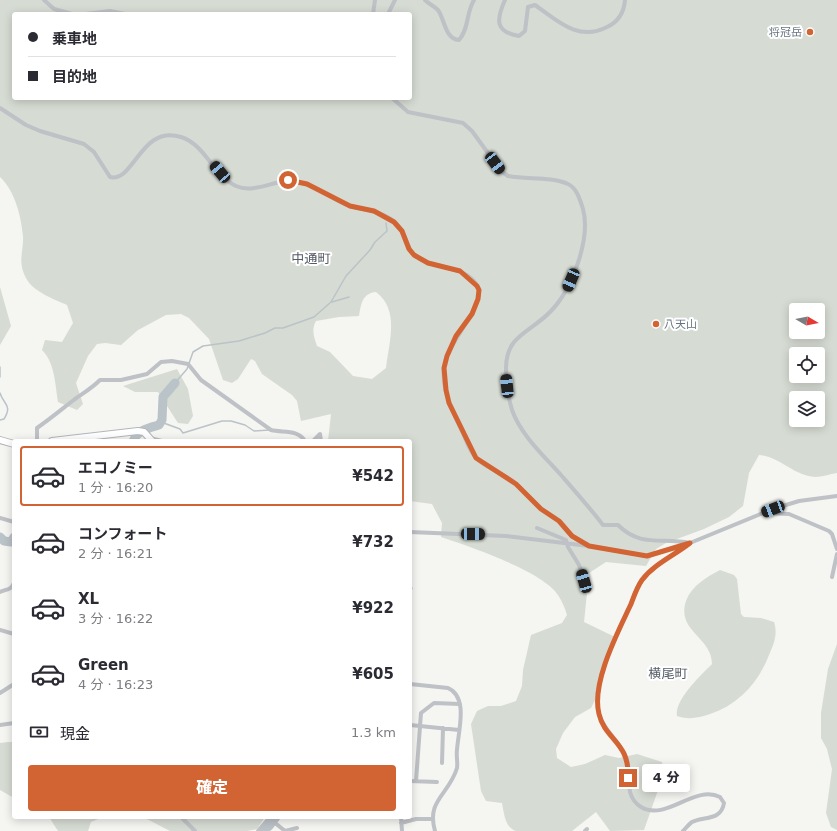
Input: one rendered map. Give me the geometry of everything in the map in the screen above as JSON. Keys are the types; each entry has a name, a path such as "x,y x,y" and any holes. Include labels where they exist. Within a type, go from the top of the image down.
{"street":[{"path":"44,0 54,9 65,12"},
{"path":"373,12 375,0"},
{"path":"389,12 395,0"},
{"path":"425,0 438,11 452,39 459,40 466,30 471,5 474,0"},
{"path":"505,0 499,20 500,26 508,34 519,36 525,31 528,7 531,5 535,5 562,25 576,31 590,33 597,32 617,21 623,10 625,0"},
{"path":"102,12 115,12"},
{"path":"394,100 408,112 463,123 472,131 502,171 508,176 567,183 576,191 584,213 584,231 580,254 560,302 549,313 518,337 509,349 506,377 508,395 513,411 531,441 604,526 618,525 631,536 646,540 690,543"},
{"path":"0,108 26,125 40,131 84,144 94,152 110,177 116,178 121,176 138,155 153,141 168,135 180,136 193,144 227,180 236,186 253,188 288,180 307,184 350,206 374,211 394,222 402,231 409,249 420,259 454,269 468,276 479,290 478,299 472,314 454,340 447,356 444,368 449,403 466,442 476,458 516,484 541,509 559,521 572,536 589,546"},
{"path":"37,439 37,428 76,399 88,392 100,380 121,380 147,374 161,362 172,361 188,364 201,380 213,387 247,414 271,430 279,432 294,432 304,439"},
{"path":"76,439 141,431 151,439"},
{"path":"315,439 320,434 321,439"},
{"path":"0,440 12,443"},
{"path":"412,532 488,535 589,546 647,556 690,543 761,513 798,501 837,496"},
{"path":"761,513 776,512 797,516 832,534 837,549"},
{"path":"0,518 12,521"},
{"path":"537,528 566,540 568,547 579,565 588,591"},
{"path":"683,831 692,822 710,819 719,814 723,810 724,803 720,797 707,794 662,809 642,808 634,800 629,791 627,759 618,742 600,719 597,700 601,677 610,651 642,580 650,570 690,543"},
{"path":"832,577 837,554"},
{"path":"0,592 8,590 12,587"},
{"path":"0,630 12,633"},
{"path":"412,684 454,690 460,704 459,730 456,751 457,766 451,782 433,808 432,819 435,831"},
{"path":"0,693 12,685"},
{"path":"416,781 422,713 434,703 460,704"},
{"path":"0,725 12,723"},
{"path":"412,725 459,730"},
{"path":"442,763 443,728"},
{"path":"412,781 437,782"},
{"path":"183,819 195,831"},
{"path":"258,831 269,819"},
{"path":"271,819 285,830 297,828"},
{"path":"401,819 402,831"},
{"path":"402,823 432,819"},
{"path":"277,831 280,826"}],"shaded area":[{"path":"0,0 837,0 837,473 818,477 807,476 773,459 759,455 749,473 743,506 729,517 704,529 666,543 656,549 646,566 606,562 589,573 584,622 615,637 602,668 596,698 591,708 575,717 563,733 556,749 557,758 571,767 585,764 605,755 619,758 637,754 662,762 663,776 644,830 610,831 596,812 572,831 516,831 509,827 507,823 502,803 486,801 481,791 471,724 477,711 488,706 501,706 516,701 522,686 523,670 531,635 562,623 567,615 558,595 550,586 537,577 504,560 441,537 442,523 432,504 412,501 412,439 328,439 331,414 301,421 297,401 292,395 262,374 255,361 251,359 238,379 232,383 223,380 209,339 189,318 181,314 166,315 138,330 121,345 105,343 97,344 88,356 76,383 83,404 77,410 58,402 52,367 50,361 42,350 45,340 62,342 73,323 67,305 50,298 39,291 29,283 23,272 21,261 23,236 21,220 10,189 0,177","holes":["376,292 383,299 391,317 386,368 372,379 353,376 330,352 317,346 313,330 314,324 316,321 339,317 359,316 363,300 371,293"]},
{"path":"0,287 11,326 0,345"},
{"path":"177,369 188,389 193,416 188,424 178,423 158,392 135,392 123,386"},
{"path":"720,570 734,575 737,579 741,614 744,617 761,618 774,622 776,631 774,643 759,675 739,698 720,710 701,717 686,718 677,716 677,710 684,695 712,664 707,647 686,620 684,611 686,601 696,586"},
{"path":"837,644 837,830 831,827 826,813 832,769 827,749 821,738 821,713 828,669"},
{"path":"12,742 12,797 0,790 0,743"},
{"path":"50,819 98,819 91,822 88,831 58,831"},
{"path":"147,819 264,819 257,829 247,831 170,831"}],"waterway":[{"path":"175,383 187,369 193,352 203,346 239,341 265,333 275,328 283,328 314,317 331,302 346,276 370,250 375,242 387,231 386,223"},
{"path":"332,302 349,297"},
{"path":"0,367 0,377"},
{"path":"134,439 138,434 147,428 159,425 162,420 163,397 175,383"},
{"path":"0,393 8,411 4,419 0,420"},
{"path":"161,422 180,429 183,433 222,421 231,421 245,425 254,431 270,430"},
{"path":"0,537 4,541 11,542 12,540"},
{"path":"263,831 274,819"}],"place":[{"name":"将冠岳","path":"810,32"},
{"name":"八天山","path":"656,324"}],"district":[{"name":"中通町","path":"311,258"},
{"name":"横尾町","path":"668,673"}],"route":[{"path":"288,180 307,184 350,206 378,213 398,226 402,231 409,249 414,255 428,263 460,271 468,276 477,286 479,290 478,299 472,314 456,336 447,356 444,368 444,379 449,403 469,448 476,458 516,484 541,509 559,521 572,536 589,546 654,556 690,543 650,570 642,580 619,628 601,677 597,700 598,712 600,719 618,742 627,759 629,771 628,778"}]}
